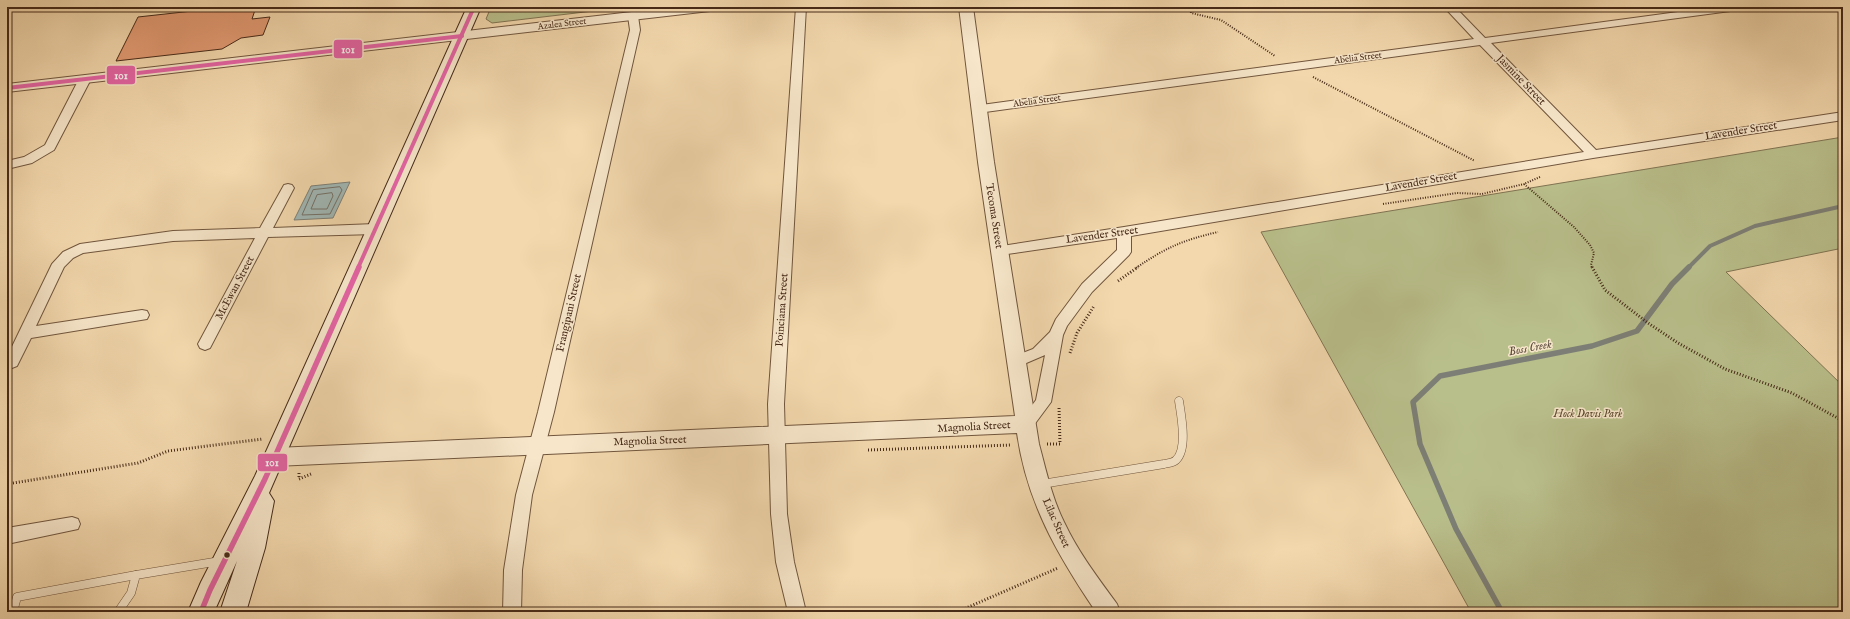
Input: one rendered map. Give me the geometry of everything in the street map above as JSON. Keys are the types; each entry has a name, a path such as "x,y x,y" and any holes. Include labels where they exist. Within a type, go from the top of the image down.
{"main road":[{"path":"201,612 224,560 275,457 474,7"},
{"path":"233,612 253,548 265,479"}],"street":[{"name":"Azalea Street","path":"7,88 710,7"},
{"name":"Poinciana Street","path":"796,612 785,562 779,514 776,404 801,7"},
{"name":"Tecoma Street","path":"966,7 978,109 1027,434"},
{"name":"Jasmine Street","path":"1449,7 1593,154"},
{"name":"Abelia Street","path":"978,109 1738,7"},
{"path":"1837,7 1843,11"},
{"name":"Frangipani Street","path":"512,612 513,570 524,494 537,446 635,30 633,16"},
{"path":"7,165 28,160 50,147 85,79"},
{"name":"Lavender Street","path":"1000,250 1124,232 1593,154 1843,116"},
{"name":"McEwan Street","path":"205,344 288,188"},
{"path":"12,362 59,264 68,255 80,249 173,236 264,232 375,230"},
{"path":"1027,434 1043,402 1056,335 1061,323 1087,288 1124,252 1124,232"},
{"path":"26,333 142,315"},
{"path":"1017,361 1038,353 1056,335"},
{"name":"Magnolia Street","path":"275,457 777,436 1027,434"},
{"name":"Lilac Street","path":"1027,434 1040,484 1055,526 1074,561 1109,612"},
{"path":"7,536 72,524"}],"lane":[{"path":"1040,484 1175,461 1181,454 1182,446 1182,423 1179,401"},
{"path":"13,612 17,598 224,560"},
{"path":"118,612 131,593 136,575"}],"path":[{"path":"1190,7 1192,13 1221,20 1293,67 1478,163 1487,171"},
{"path":"1377,205 1457,193 1482,194 1524,184 1548,175"},
{"path":"1524,184 1534,195 1575,228 1588,241 1594,252 1594,259 1591,265 1597,281 1605,290 1620,302 1676,341 1724,368 1740,376 1760,381 1791,394 1843,420"},
{"path":"1117,282 1163,250 1195,237 1222,231"},
{"path":"1067,360 1077,333 1098,300"},
{"path":"863,450 1027,434 1060,444 1060,401"},
{"path":"7,484 138,463 168,451 283,436"},
{"path":"301,456 298,479 317,472"},
{"path":"957,612 1074,561"}],"green space":[{"path":"491,7 627,7 492,23 486,19"},
{"name":"Hock Davis Park","path":"1843,137 1843,248 1726,272 1843,386 1843,612 1471,612 1261,232"}],"water":[{"path":"350,182 333,218 294,220 311,186"}],"building":[{"path":"229,7 256,7 252,19 270,17 263,35 241,38 222,49 116,61 138,17"}],"waterway":[{"name":"Boss Creek","path":"1502,612 1456,529 1420,444 1413,402 1440,376 1592,346 1637,331 1672,284 1710,246 1755,226 1843,206"}],"transit line":[{"name":"101","path":"201,612 210,590 265,479 474,7"},
{"name":"101","path":"7,88 462,36"}]}
